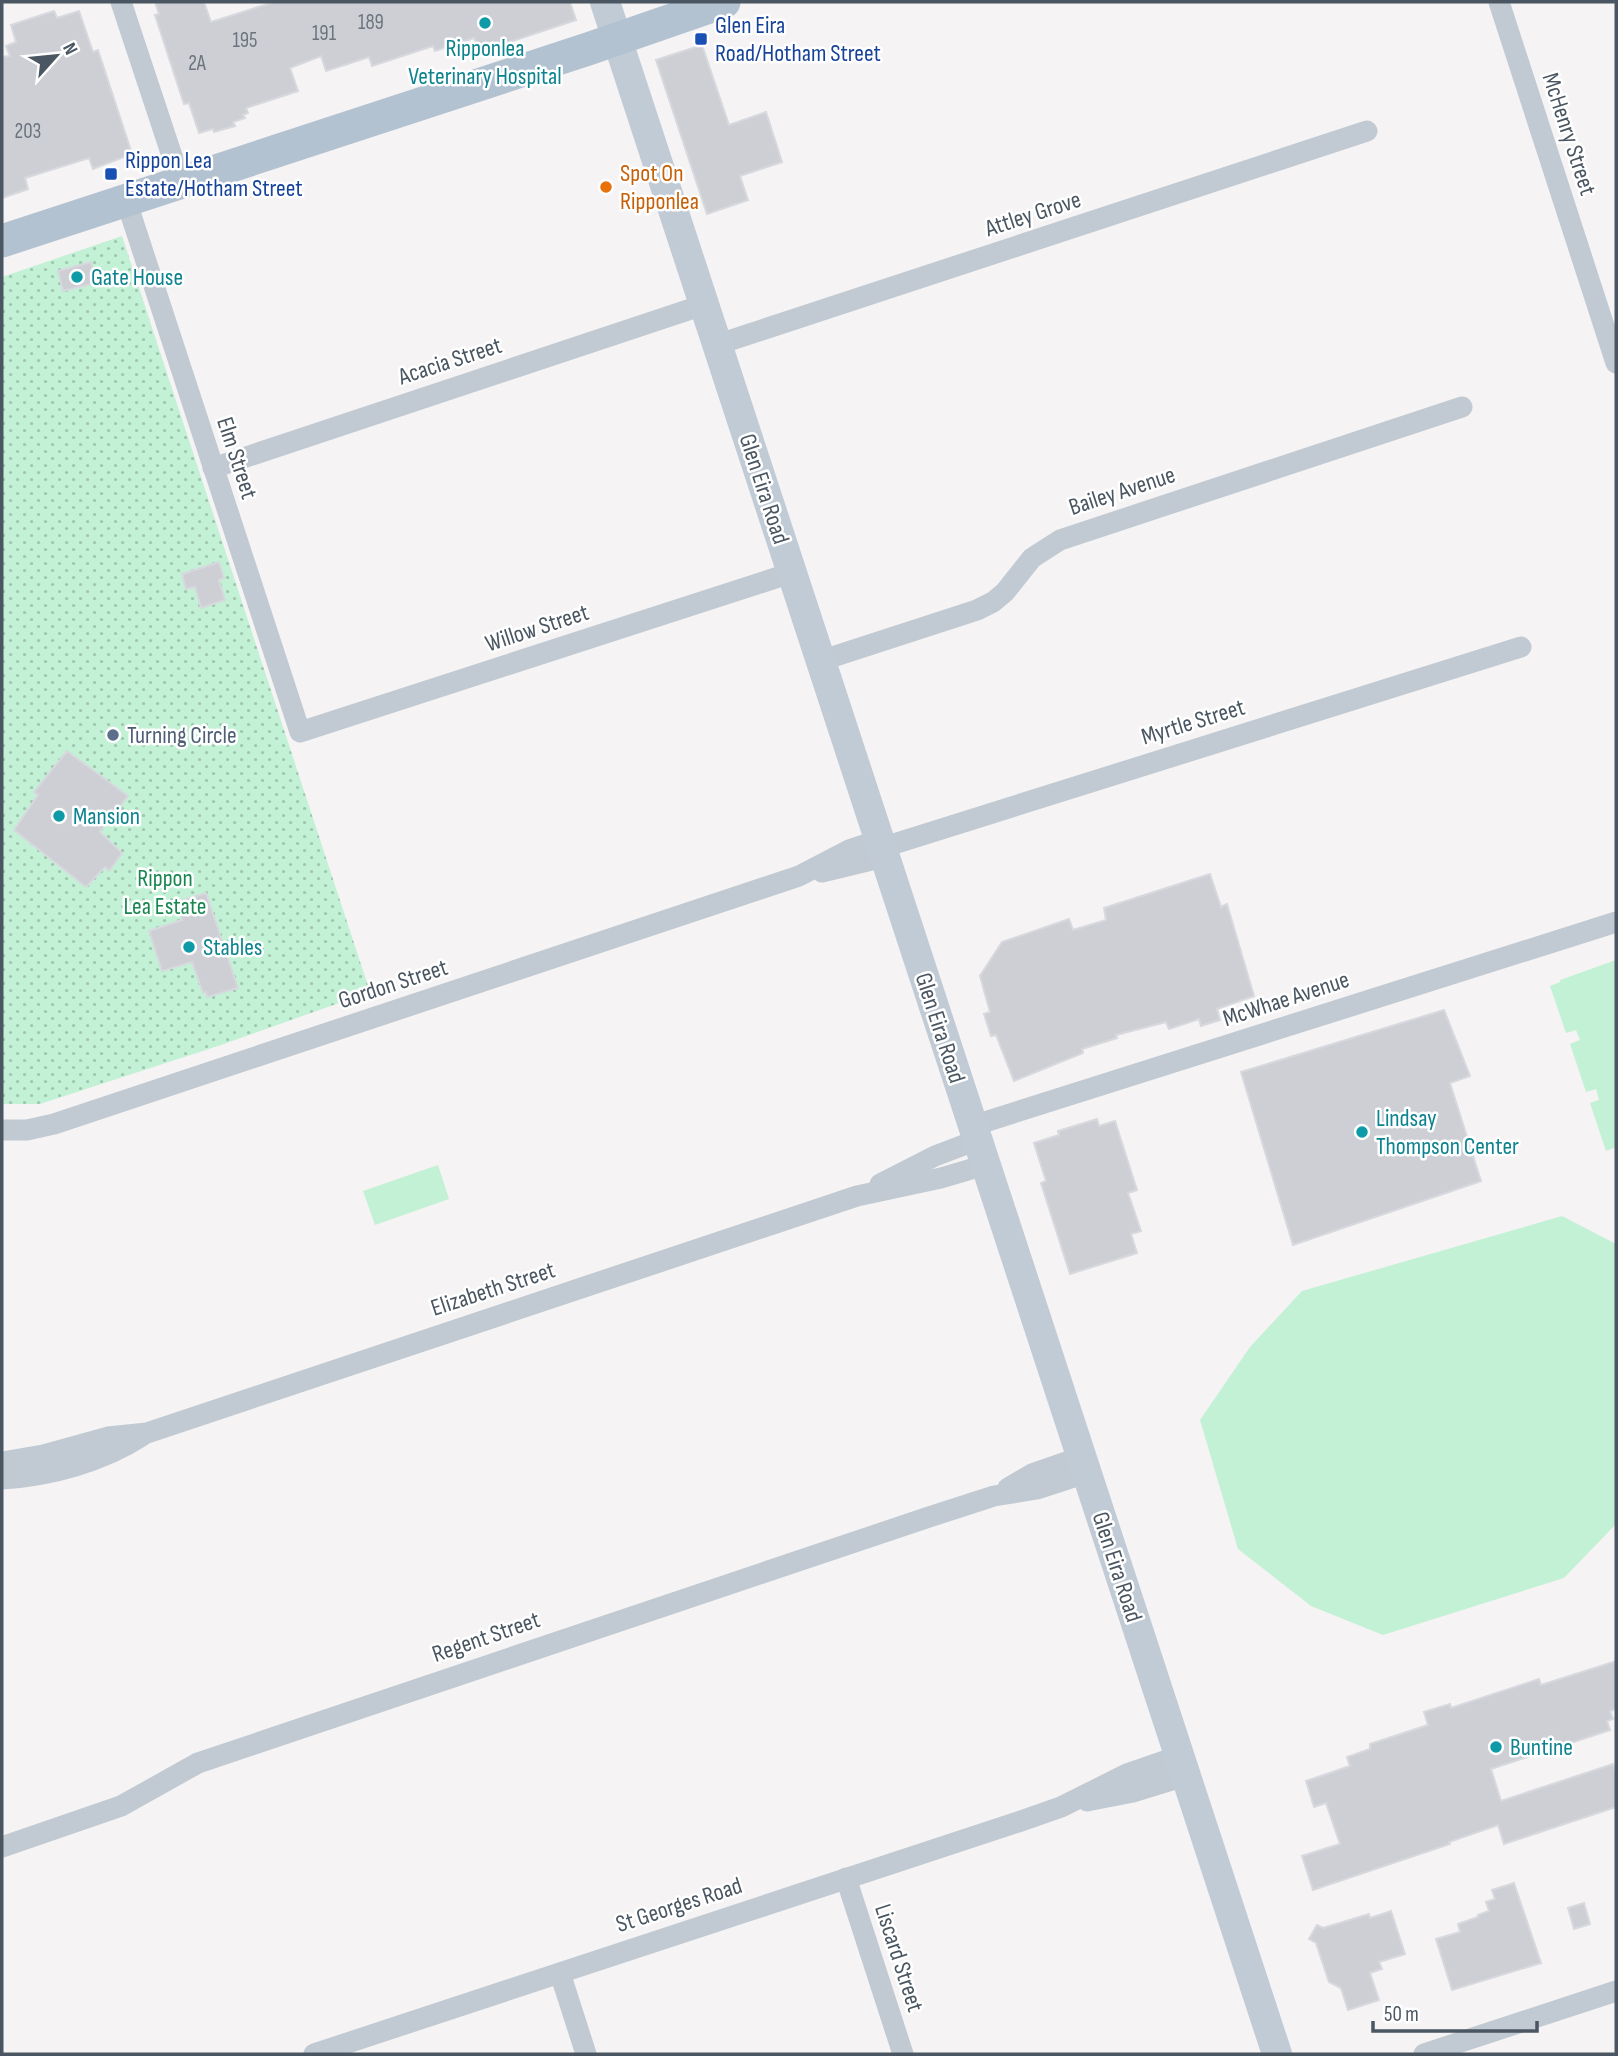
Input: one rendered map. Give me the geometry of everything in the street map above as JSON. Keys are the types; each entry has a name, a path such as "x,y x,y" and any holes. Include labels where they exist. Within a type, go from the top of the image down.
{"main road":[{"name":"Glen Eira Road","path":"605,2 1277,2054"},
{"path":"2,241 724,2"}],"street":[{"path":"121,2 181,183"},
{"name":"McHenry Street","path":"1499,2 1616,363"},
{"name":"Attley Grove","path":"716,345 1367,131"},
{"name":"Elm Street","path":"126,200 300,732"},
{"name":"Acacia Street","path":"213,468 703,305"},
{"name":"Bailey Avenue","path":"820,661 977,610 993,602 1032,558 1060,540 1462,407"},
{"name":"Willow Street","path":"300,732 791,573"},
{"name":"Myrtle Street","path":"881,848 1521,647"},
{"name":"Gordon Street","path":"2,1130 27,1130 54,1124 799,876 849,867 881,848"},
{"name":"McWhae Avenue","path":"978,1144 1616,922"},
{"name":"Elizabeth Street","path":"2,1462 43,1455 108,1437 147,1433 857,1196 941,1178 978,1144"},
{"name":"Elizabeth Street","path":"2,1479 80,1464 120,1451 147,1433"},
{"name":"Regent Street","path":"2,1847 121,1806 198,1763 994,1496 1037,1489 1083,1465"},
{"name":"St Georges Road","path":"314,2054 1061,1807 1133,1792 1182,1766"},
{"name":"Liscard Street","path":"846,1878 903,2054"},
{"path":"560,1973 586,2054"},
{"path":"1424,2054 1616,1991"}],"green space":[{"name":"Rippon Lea Estate","path":"122,236 370,992 221,1045 40,1104 2,1104 2,277"},
{"path":"1616,960 1616,1147 1606,1151 1590,1103 1599,1100 1596,1089 1586,1092 1570,1044 1580,1040 1576,1030 1566,1033 1550,986"},
{"path":"438,1165 449,1199 375,1225 363,1191"},
{"path":"1562,1216 1616,1244 1616,1524 1564,1578 1383,1635 1311,1606 1238,1549 1200,1420 1250,1347 1302,1291"}],"building":[{"path":"155,2 204,2 211,22 274,2 570,2 576,20 479,52 474,38 435,51 433,46 372,66 369,57 326,71 321,56 290,68 298,91 246,108 248,113 243,115 245,118 233,122 235,126 199,133 189,103 184,104 155,15 159,14"},
{"path":"54,11 57,18 79,11 93,52 98,50 132,154 93,169 89,158 25,178 28,189 2,198 2,57 10,56 6,46 16,42 11,25"},
{"path":"702,45 729,125 766,112 782,162 740,176 748,200 707,214 656,60"},
{"name":"Gate House","path":"91,262 96,283 63,291 58,271"},
{"path":"219,562 224,578 219,580 225,600 201,608 195,587 186,589 182,574"},
{"name":"Mansion","path":"67,751 128,796 100,832 122,853 109,871 105,867 86,887 14,830 38,795 34,792"},
{"path":"1210,874 1221,907 1227,904 1254,996 1217,1009 1220,1020 1201,1026 1199,1019 1169,1029 1166,1022 1116,1035 1117,1038 1082,1049 1083,1053 1014,1081 996,1035 991,1036 984,1014 990,1012 980,976 1002,942 1069,919 1073,930 1106,920 1104,908"},
{"name":"Stables","path":"206,893 238,988 207,997 206,992 203,993 192,962 162,971 149,931 182,920 176,902"},
{"name":"Lindsay Thompson Center","path":"1444,1010 1470,1076 1450,1083 1481,1181 1293,1245 1241,1072"},
{"path":"1097,1119 1099,1126 1115,1121 1137,1190 1128,1193 1141,1231 1131,1234 1137,1253 1070,1274 1041,1183 1046,1181 1034,1143 1059,1135 1058,1131"},
{"path":"1616,1661 1616,1709 1610,1711 1613,1719 1607,1721 1610,1730 1491,1769 1501,1801 1613,1764 1616,1773 1616,1807 1504,1844 1498,1825 1313,1890 1302,1856 1340,1844 1326,1803 1314,1807 1306,1781 1350,1766 1347,1757 1370,1749 1370,1744 1428,1725 1424,1712 1450,1704 1451,1708 1539,1679 1541,1685"},
{"path":"1514,1883 1541,1963 1452,1990 1436,1939 1460,1932 1458,1924 1489,1911 1486,1902 1495,1899 1492,1890"},
{"path":"1584,1903 1590,1924 1574,1929 1568,1908"},
{"path":"1391,1911 1405,1954 1379,1962 1382,1969 1370,1973 1379,2000 1348,2010 1341,1988 1329,1982 1316,1943 1309,1939 1317,1925 1323,1928 1369,1914 1370,1918"}],"place":[{"name":"Ripponlea Veterinary Hospital","path":"485,23"},
{"name":"Glen Eira Road/Hotham Street","path":"701,39"},
{"name":"Rippon Lea Estate/Hotham Street","path":"111,174"},
{"name":"Spot On Ripponlea","path":"606,187"},
{"name":"Gate House","path":"77,277"},
{"name":"Turning Circle","path":"113,735"},
{"name":"Mansion","path":"59,816"},
{"name":"Stables","path":"189,947"},
{"name":"Lindsay Thompson Center","path":"1362,1132"},
{"name":"Buntine","path":"1496,1747"}]}
